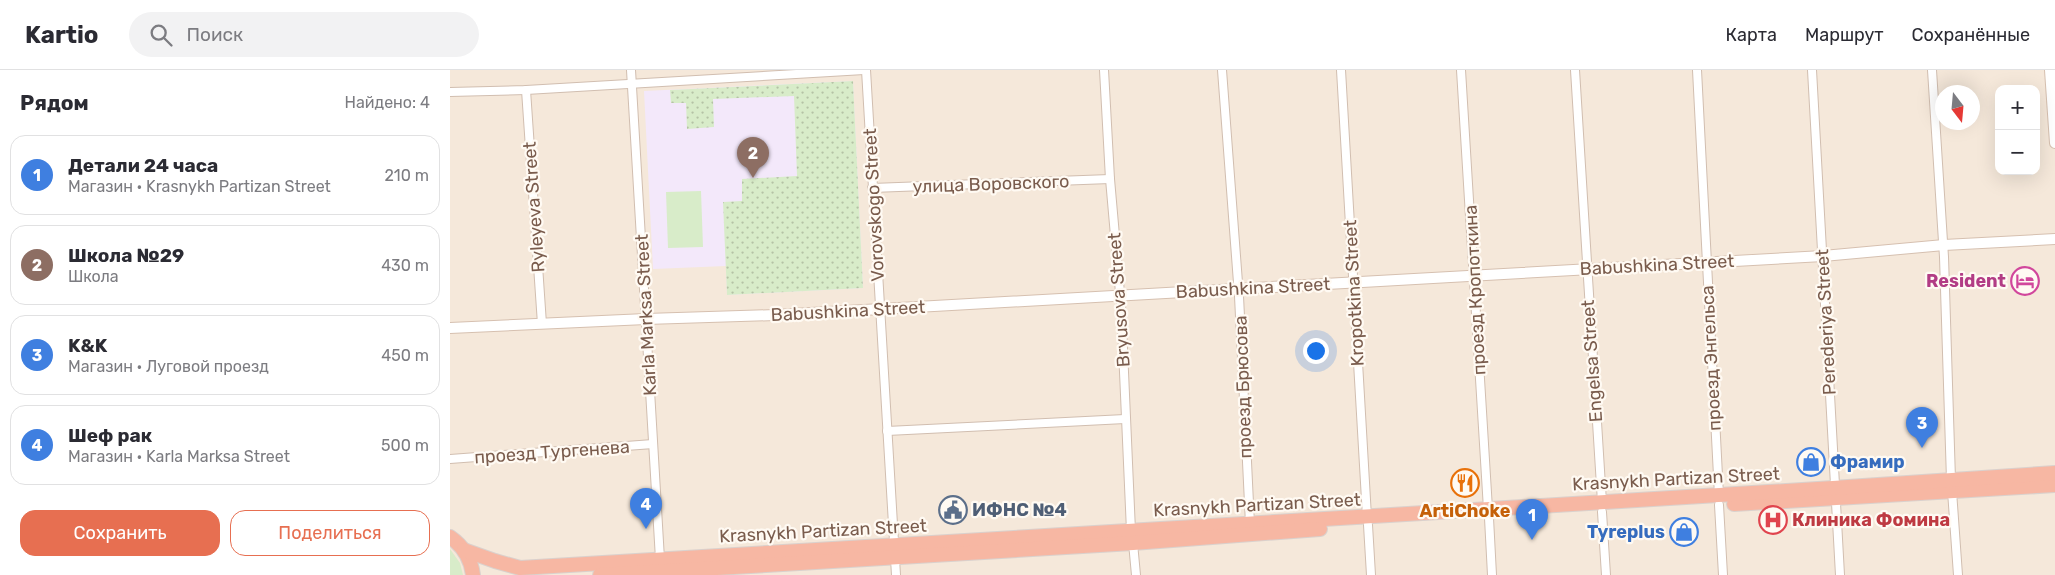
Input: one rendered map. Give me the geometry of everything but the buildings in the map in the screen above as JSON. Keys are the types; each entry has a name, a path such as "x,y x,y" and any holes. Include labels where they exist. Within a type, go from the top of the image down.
{"highway":[{"name":"Krasnykh Partizan Street","path":"1952,486 2055,473"},
{"name":"Krasnykh Partizan Street","path":"600,575 660,568 895,551 1368,521 1952,486 2055,485"},
{"name":"Krasnykh Partizan Street","path":"1132,537 1250,524 1368,521"},
{"path":"450,537 464,550 470,560 473,575"},
{"name":"Krasnykh Partizan Street","path":"464,550 520,568 660,568"}],"street":[{"name":"Karla Marksa Street","path":"631,70 660,568"},
{"path":"450,92 632,84 743,74 865,70"},
{"name":"Vorovskogo Street","path":"865,70 896,575"},
{"name":"Bryusova Street","path":"1104,70 1110,179 1120,296 1125,419 1136,575"},
{"name":"проезд Брюсова","path":"1222,70 1239,289 1250,524"},
{"name":"Kropotkina Street","path":"1341,70 1371,575"},
{"name":"проезд Кропоткина","path":"1461,70 1492,575"},
{"name":"Engelsa Street","path":"1575,70 1606,575"},
{"name":"проезд Энгельса","path":"1697,70 1723,575"},
{"name":"Perederiya Street","path":"1812,70 1840,575"},
{"path":"1932,70 1944,245 1952,486 1958,575"},
{"path":"2050,70 2055,143"},
{"name":"Ryleyeva Street","path":"526,90 542,324"},
{"name":"улица Воровского","path":"872,188 1110,179"},
{"name":"Babushkina Street","path":"450,328 646,318 775,315 1120,296 1823,256 1944,245 2055,239"},
{"path":"887,431 1125,419"},
{"name":"проезд Тургенева","path":"450,460 653,444"}],"shaded area":[{"path":"450,70 2055,70 2055,575 450,575"},
{"path":"853,81 863,288 727,295 726,266 653,269 644,91"}],"green space":[{"path":"853,81 863,288 727,295 723,202 742,201 742,179 797,176 794,96 713,99 714,127 687,129 686,103 671,103 670,90"},
{"path":"701,191 703,247 668,248 666,192"},
{"path":"450,549 460,563 463,575 450,575"}],"place":[{"name":"Школа №29","path":"753,178"},
{"name":"Resident","path":"2025,281"},
{"name":"K&K","path":"1922,448"},
{"name":"Фрамир","path":"1811,462"},
{"name":"ArtiChoke","path":"1465,483"},
{"name":"ИФНС №4","path":"953,510"},
{"name":"Клиника Фомина","path":"1773,520"},
{"name":"Шеф рак","path":"646,529"},
{"name":"Tyreplus","path":"1684,532"},
{"name":"Детали 24 часа","path":"1532,540"}]}
